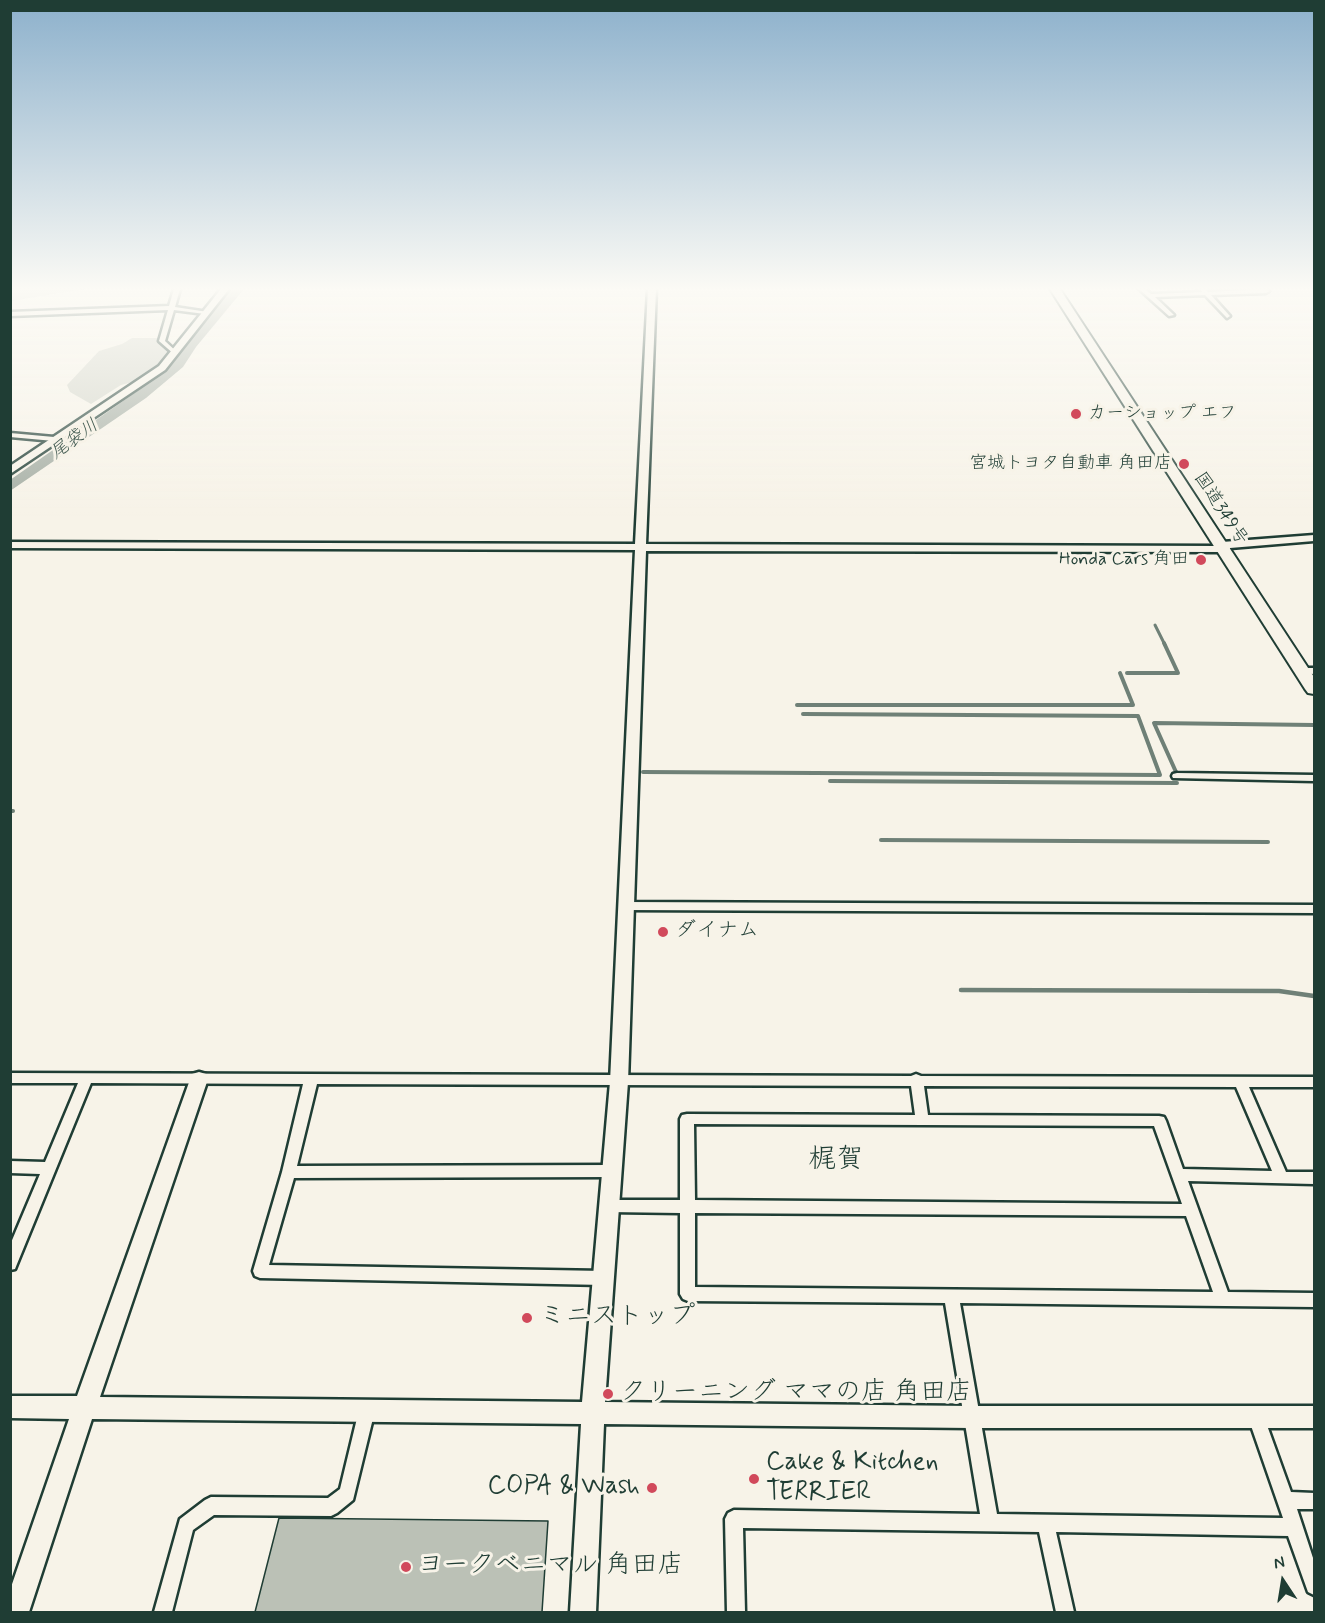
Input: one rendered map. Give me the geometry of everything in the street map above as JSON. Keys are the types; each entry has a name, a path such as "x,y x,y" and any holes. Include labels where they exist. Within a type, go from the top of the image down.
{"highway":[{"name":"国道349号","path":"1104,365 1223,547 1308,671 1314,689"}],"street":[{"path":"10,471 54,439 149,378 165,365"},
{"path":"583,1612 593,1413 619,1082 648,365"},
{"path":"10,435 54,439"},
{"path":"10,545 640,548 1223,547 1314,538"},
{"path":"1177,776 1314,778"},
{"path":"625,906 1314,909"},
{"path":"10,1078 619,1082 635,1078 1314,1082"},
{"path":"10,1264 86,1078"},
{"path":"16,1612 84,1409 200,1079"},
{"path":"916,1079 922,1119"},
{"path":"311,1080 289,1172 260,1271 604,1278"},
{"path":"1240,1082 1281,1177"},
{"path":"1222,1299 1159,1121 687,1119 688,1294 1314,1300"},
{"path":"10,1167 50,1168"},
{"path":"289,1172 612,1171"},
{"path":"1178,1175 1314,1178"},
{"path":"609,1206 1191,1210"},
{"path":"951,1296 970,1417 990,1522"},
{"path":"10,1407 970,1417 1314,1417"},
{"path":"163,1612 186,1525 211,1506 331,1507 347,1494 368,1409"},
{"path":"1256,1417 1314,1586"},
{"path":"1285,1500 1314,1501"},
{"path":"736,1612 734,1519 1293,1527"},
{"path":"1046,1525 1065,1612"}],"shaded area":[{"path":"86,365 180,365 176,371 121,385 91,404 70,392 67,385"}],"building":[{"name":"ヨークベニマル 角田店","path":"279,1518 548,1521 542,1612 255,1612"}],"waterway":[{"name":"尾袋川","path":"10,487 141,395 178,365"},
{"path":"1155,625 1164,643"},
{"path":"1127,673 1178,673 1164,643"},
{"path":"797,705 1133,705 1120,673"},
{"path":"643,772 1160,775 1138,716 803,714"},
{"path":"1176,772 1154,723 1314,725"},
{"path":"830,781 1177,783"},
{"path":"881,840 1268,842"},
{"path":"961,990 1279,991 1314,996"}],"place":[{"name":"カーショップ エフ","path":"1076,414"},
{"name":"宮城トヨタ自動車 角田店","path":"1184,464"},
{"name":"Honda Cars 角田","path":"1201,560"},
{"name":"ダイナム","path":"663,932"},
{"name":"ミニストップ","path":"527,1318"},
{"name":"クリーニング ママの店 角田店","path":"608,1394"},
{"name":"Cake & Kitchen TERRIER","path":"754,1479"},
{"name":"COPA & Wash","path":"652,1488"},
{"name":"ヨークベニマル 角田店","path":"406,1567"}],"district":[{"name":"梶賀","path":"836,1161"}]}
